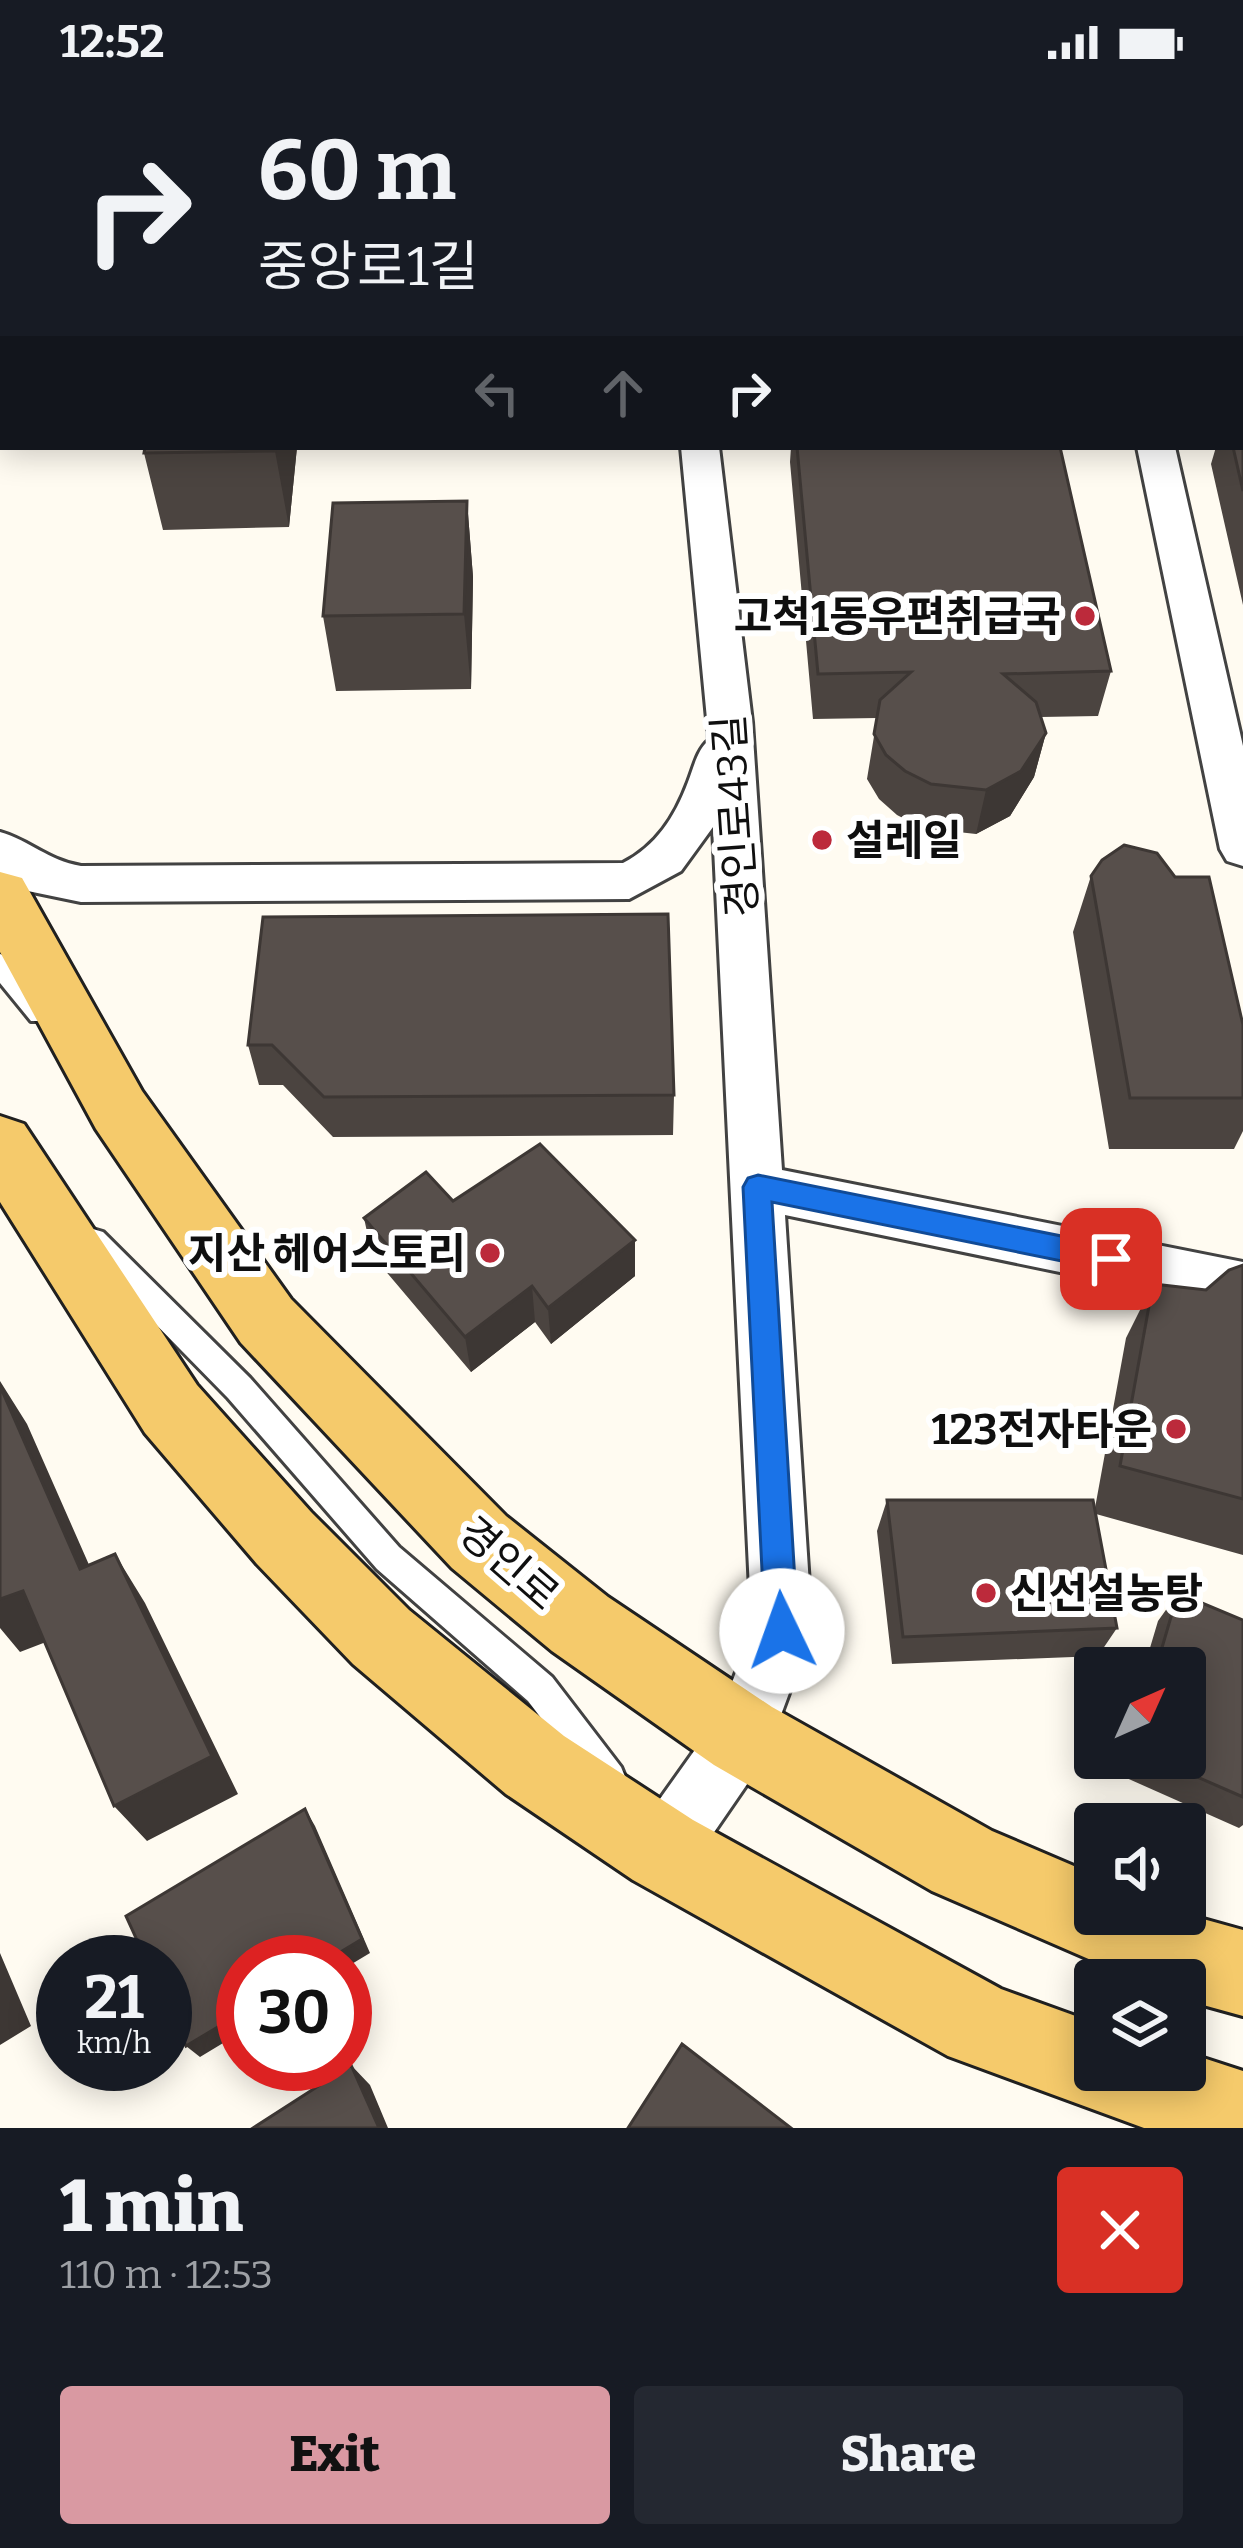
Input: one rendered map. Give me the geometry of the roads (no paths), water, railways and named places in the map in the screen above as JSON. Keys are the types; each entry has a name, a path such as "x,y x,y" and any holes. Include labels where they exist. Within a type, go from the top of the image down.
{"main road":[{"name":"경인로","path":"0,895 119,1110 266,1322 479,1542 580,1624 743,1736 962,1862 1182,1956 1243,1973"},
{"path":"7,1167 171,1409 284,1538 381,1637 518,1750 663,1850 979,2025 1074,2059"},
{"path":"1167,2091 1243,2116"}],"street":[{"name":"경인로43길","path":"663,1850 743,1736 782,1631 730,722 700,450"},
{"path":"1157,450 1234,772 1243,849"},
{"path":"0,849 40,877 81,884 629,881 652,871 702,812 730,722"},
{"path":"758,1187 1243,1286"}],"lane":[{"path":"0,964 119,1110"}],"place":[{"name":"고척1동우편취급국","path":"1085,616"},
{"name":"설레일","path":"822,840"},
{"name":"지산 헤어스토리","path":"490,1253"},
{"name":"123전자타운","path":"1176,1429"},
{"name":"신선설농탕","path":"986,1593"}]}
